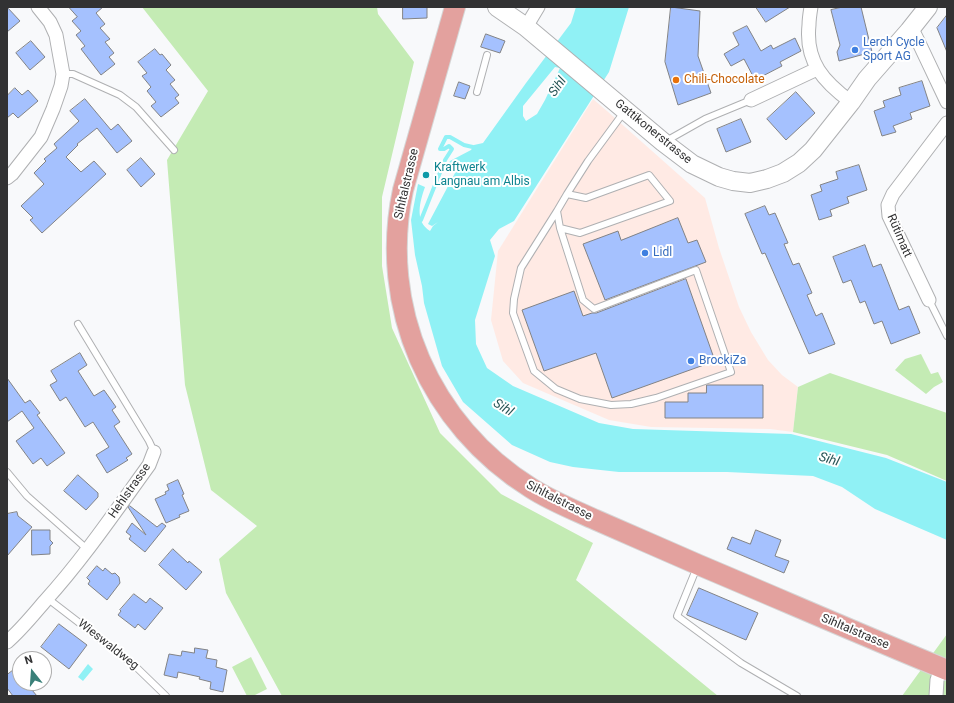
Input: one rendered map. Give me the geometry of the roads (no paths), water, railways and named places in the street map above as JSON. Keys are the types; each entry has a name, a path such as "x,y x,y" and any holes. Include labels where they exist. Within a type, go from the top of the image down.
{"main road":[{"name":"Sihltalstrasse","path":"455,7 402,190 397,222 396,252 401,297 407,325 422,364 437,394 458,424 489,457 522,482 557,502 944,669"},
{"name":"Gattikonerstrasse","path":"497,7 532,32 625,111 686,160 718,177 750,183 783,173 799,163 813,150 867,79 928,7"}],"street":[{"path":"7,178 12,174 41,137 54,108 61,86 63,74 56,35 50,22 38,7"},
{"path":"532,32 538,7"},
{"path":"811,7 808,38 810,50 817,69 835,90 851,102"},
{"path":"909,31 915,35 947,102"},
{"path":"751,100 817,69"},
{"name":"Rütimatt","path":"929,300 889,216 888,205 893,194 947,124"},
{"name":"Hehlstrasse","path":"7,642 47,598 87,549 149,465 154,452"},
{"path":"936,696 937,680 944,669"}],"lane":[{"path":"477,92 487,55"},
{"path":"63,74 73,74 120,95 136,107 174,150"},
{"path":"663,142 705,119 751,100"},
{"path":"557,211 560,228 583,300 594,309 696,270 731,372 656,398 631,404 612,405 580,399 556,389 534,371 513,313 514,299 521,268 588,161 625,111"},
{"path":"560,228 580,233 670,201 649,175 586,198 567,194"},
{"name":"Rütimatt","path":"929,300 947,336"},
{"name":"Hehlstrasse","path":"78,324 149,440 154,452"},
{"path":"7,472 27,496 87,549"},
{"path":"698,564 677,616 741,663 797,696"},
{"name":"Wieswaldweg","path":"47,598 134,665 166,696"}],"water":[{"name":"Sihl","path":"576,7 629,7 609,72 514,221 499,229 490,240 495,256 475,320 476,344 487,368 513,386 599,423 633,429 791,434 886,458 947,482 947,540 875,509 842,487 813,476 727,472 619,472 573,467 550,462 512,445 463,402 442,366 424,303 415,255 411,220 418,184 425,187 421,198 420,216 425,227 430,231 438,222 432,226 428,224 455,173 455,171 446,170 450,161 471,150 474,145 483,143 571,23","holes":["555,67 560,68 537,114 526,121 523,116 523,106"]},
{"path":"88,664 93,669 83,681 78,677"}],"waterway":[{"path":"421,220 445,160 452,149 449,146 444,149 440,149 446,137 450,137 464,145 477,148"}],"place":[{"name":"Lerch Cycle Sport AG","path":"855,50"},
{"name":"Chili-Chocolate","path":"676,80"},
{"name":"Kraftwerk Langnau am Albis","path":"426,175"},
{"name":"Lidl","path":"645,253"},
{"name":"BrockiZa","path":"691,361"}]}
